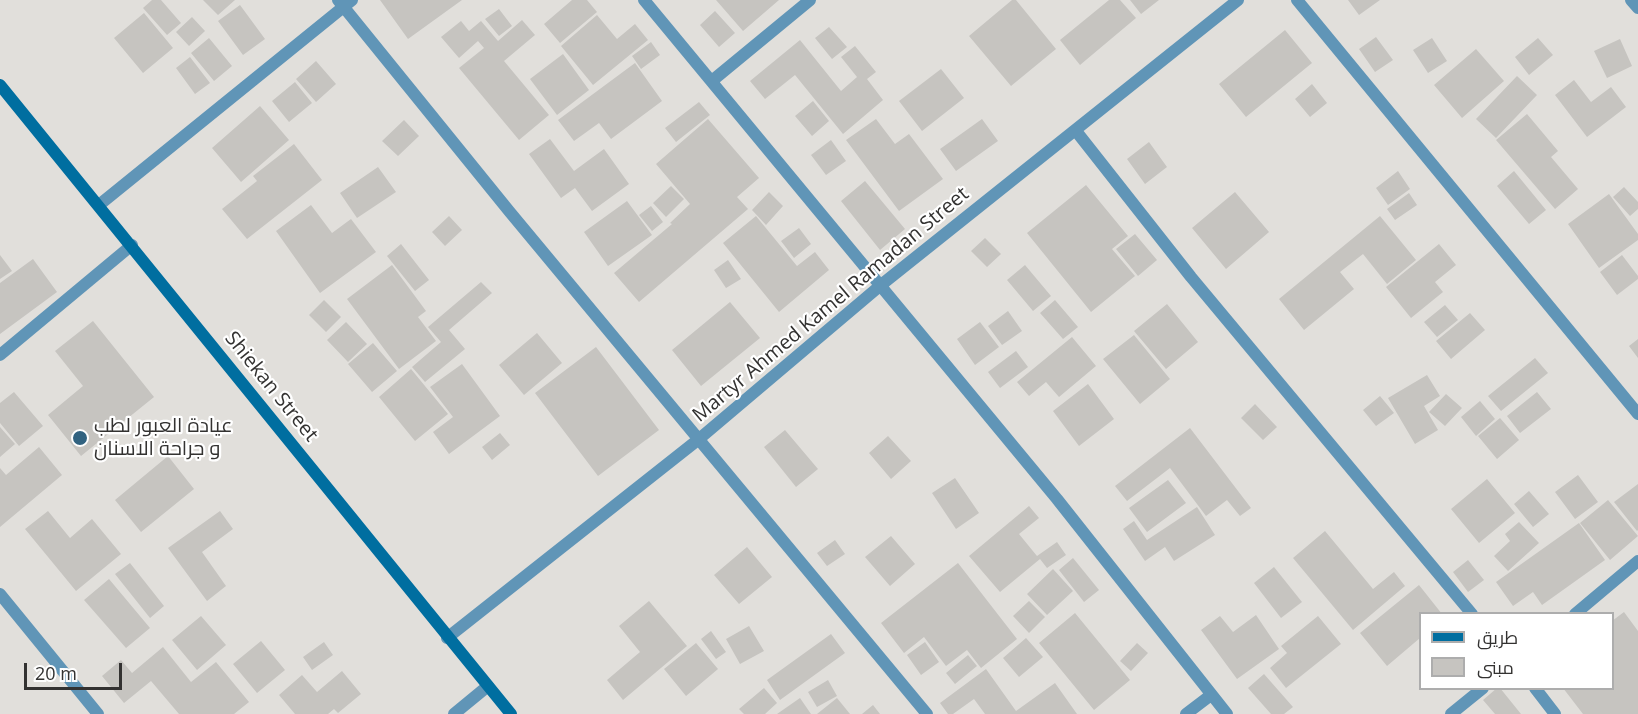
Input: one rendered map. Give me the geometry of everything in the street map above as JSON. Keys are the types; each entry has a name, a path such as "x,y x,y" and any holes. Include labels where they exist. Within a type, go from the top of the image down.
{"street":[{"path":"644,0 713,80 1057,499 1227,714"},
{"path":"713,80 810,0"},
{"name":"Martyr Ahmed Kamel Ramadan Street","path":"447,638 699,439 880,285 1238,0"},
{"path":"1297,0 1637,410"},
{"path":"1631,0 1638,8"},
{"path":"99,205 345,2 509,212 927,714"},
{"name":"Shiekan Street","path":"0,85 511,714"},
{"path":"1076,131 1198,286 1470,612"},
{"path":"0,354 132,245"},
{"path":"1577,612 1638,561"},
{"path":"0,594 98,714"},
{"path":"454,714 488,686"},
{"path":"1451,714 1481,690"},
{"path":"1537,690 1555,714"},
{"path":"1186,714 1211,694"}],"building":[{"path":"152,0 161,0 181,23 167,35 143,8"},
{"path":"203,0 235,0 218,15"},
{"path":"380,0 462,0 408,39"},
{"path":"572,0 587,0 597,12 560,43 544,24"},
{"path":"716,0 779,0 743,31"},
{"path":"1012,0 1016,0 1056,49 1011,86 969,36"},
{"path":"1109,0 1120,0 1136,18 1080,65 1060,40"},
{"path":"1130,0 1159,0 1141,14"},
{"path":"1348,0 1380,0 1359,15"},
{"path":"240,5 265,39 243,55 218,21"},
{"path":"499,9 512,26 499,36 485,19"},
{"path":"715,11 735,33 719,47 700,25"},
{"path":"144,13 173,48 143,73 114,38"},
{"path":"597,15 617,39 635,24 648,40 593,85 561,46"},
{"path":"192,17 205,31 189,46 176,32"},
{"path":"522,20 535,35 504,61 549,115 519,140 459,68 484,48 478,41 459,58 441,37 461,21 469,31 481,21 498,41"},
{"path":"829,27 847,47 832,59 815,38"},
{"path":"1285,30 1312,63 1246,117 1219,84"},
{"path":"1376,37 1393,60 1375,72 1359,49"},
{"path":"209,38 232,66 214,81 191,53"},
{"path":"1432,38 1447,61 1428,73 1413,50"},
{"path":"1538,38 1553,55 1529,75 1515,57"},
{"path":"1620,39 1632,66 1607,78 1594,51"},
{"path":"800,40 841,91 857,77 841,57 855,46 876,72 867,79 883,100 843,134 795,75 765,99 750,81"},
{"path":"651,42 660,55 641,69 632,56"},
{"path":"1476,49 1504,81 1462,118 1434,85"},
{"path":"563,54 589,90 557,115 530,79"},
{"path":"190,57 210,83 195,94 176,68"},
{"path":"316,61 336,84 316,102 296,79"},
{"path":"635,63 662,101 611,139 599,123 574,141 558,120"},
{"path":"941,69 964,98 922,131 899,101"},
{"path":"1517,76 1537,95 1496,138 1476,119"},
{"path":"1574,80 1591,102 1611,87 1626,107 1587,137 1555,95"},
{"path":"295,82 312,103 289,122 272,101"},
{"path":"1312,84 1327,103 1310,117 1295,99"},
{"path":"813,101 829,121 812,136 795,116"},
{"path":"699,102 710,115 676,142 665,128"},
{"path":"260,106 289,140 241,182 212,148"},
{"path":"1527,114 1558,151 1551,157 1578,189 1555,209 1496,140"},
{"path":"708,119 759,178 737,197 748,209 639,302 614,273 672,224 670,223 690,204 656,164"},
{"path":"876,119 895,144 909,134 943,179 899,211 846,140"},
{"path":"982,119 998,141 956,171 940,149"},
{"path":"404,120 419,136 398,156 382,141"},
{"path":"550,139 574,171 604,149 629,184 592,211 575,188 561,198 529,154"},
{"path":"831,140 846,161 826,175 811,155"},
{"path":"1149,142 1167,167 1145,184 1127,159"},
{"path":"294,144 322,180 247,239 222,209 257,181 253,176"},
{"path":"378,167 396,192 357,218 340,193"},
{"path":"1398,171 1410,189 1388,205 1376,188"},
{"path":"1514,171 1546,210 1529,224 1497,186"},
{"path":"865,181 905,229 880,250 841,201"},
{"path":"1086,185 1128,236 1112,249 1135,276 1091,312 1027,233"},
{"path":"671,186 684,199 666,217 653,203"},
{"path":"1624,187 1638,202 1638,209 1630,216 1613,197"},
{"path":"769,192 783,206 766,225 752,210"},
{"path":"1235,192 1269,232 1226,269 1192,228"},
{"path":"1409,193 1417,205 1395,220 1387,209"},
{"path":"1609,194 1638,234 1638,240 1599,268 1568,224"},
{"path":"627,201 652,235 608,266 584,232"},
{"path":"311,205 332,233 351,219 376,252 320,293 276,231"},
{"path":"651,206 663,222 652,231 639,215"},
{"path":"449,216 462,230 445,246 432,232"},
{"path":"756,216 797,266 815,252 829,270 779,312 723,243"},
{"path":"1380,216 1416,260 1387,284 1363,254 1340,272 1354,289 1304,330 1279,299"},
{"path":"799,228 811,244 794,258 781,241"},
{"path":"1135,234 1157,260 1138,276 1116,249"},
{"path":"985,238 1001,254 987,267 971,251"},
{"path":"401,244 429,280 415,291 387,256"},
{"path":"1439,244 1456,265 1435,282 1443,292 1411,318 1386,287"},
{"path":"0,255 12,271 0,279"},
{"path":"1622,255 1638,279 1617,295 1600,272"},
{"path":"33,259 57,292 0,334 0,283"},
{"path":"728,260 741,279 726,288 714,270"},
{"path":"392,265 426,311 418,317 436,341 399,369 347,299"},
{"path":"1025,265 1051,296 1033,311 1007,280"},
{"path":"481,282 492,293 449,330 465,349 425,382 412,367 441,342 428,327"},
{"path":"324,300 341,317 326,332 309,315"},
{"path":"1055,300 1078,327 1063,339 1040,313"},
{"path":"730,302 760,338 701,386 672,350"},
{"path":"1167,304 1198,342 1166,369 1134,331"},
{"path":"1445,305 1458,320 1437,337 1424,322"},
{"path":"1008,311 1022,331 1002,345 988,326"},
{"path":"1470,313 1485,330 1451,359 1436,341"},
{"path":"93,321 154,397 81,456 48,415 83,386 55,351"},
{"path":"346,322 367,344 348,362 327,340"},
{"path":"980,322 999,347 975,365 957,339"},
{"path":"537,333 562,363 524,395 499,365"},
{"path":"1134,335 1170,379 1140,404 1103,359"},
{"path":"1072,337 1096,366 1059,397 1046,382 1029,396 1017,382"},
{"path":"1638,339 1638,358 1629,346"},
{"path":"373,343 397,371 372,392 348,364"},
{"path":"596,347 659,430 598,476 535,393"},
{"path":"1016,351 1028,367 1000,388 988,372"},
{"path":"1535,358 1548,373 1501,411 1488,396"},
{"path":"462,364 500,416 449,454 433,432 453,417 430,387"},
{"path":"411,369 448,414 415,441 379,397"},
{"path":"1427,375 1440,396 1424,406 1438,430 1415,444 1388,398"},
{"path":"1088,384 1114,419 1079,446 1053,411"},
{"path":"14,392 43,426 19,446 0,423 0,403"},
{"path":"1537,392 1551,409 1520,433 1507,416"},
{"path":"1446,394 1462,408 1445,426 1429,412"},
{"path":"1380,396 1394,413 1376,426 1363,410"},
{"path":"1480,401 1495,419 1476,436 1461,417"},
{"path":"1255,404 1277,427 1263,440 1241,418"},
{"path":"1500,418 1519,440 1497,459 1478,436"},
{"path":"0,427 15,444 0,457"},
{"path":"1190,428 1251,508 1240,516 1227,500 1206,516 1170,468 1127,501 1115,486"},
{"path":"785,430 818,469 796,487 764,447"},
{"path":"500,433 510,445 492,460 482,447"},
{"path":"888,436 911,461 891,479 869,453"},
{"path":"39,447 62,475 0,527 0,468 6,475"},
{"path":"168,456 194,489 141,532 115,500"},
{"path":"1578,475 1598,502 1575,519 1555,492"},
{"path":"955,478 979,513 956,529 932,493"},
{"path":"1487,479 1515,513 1479,543 1451,509"},
{"path":"1168,480 1186,503 1147,532 1129,508"},
{"path":"1638,484 1638,530 1637,531 1614,502"},
{"path":"1529,491 1549,514 1533,527 1514,504"},
{"path":"1608,500 1638,536 1610,560 1580,523"},
{"path":"1029,506 1039,518 1019,534 1037,556 1057,542 1066,555 1047,568 1040,559 1000,592 969,556"},
{"path":"1197,507 1215,535 1174,561 1165,547 1145,561 1123,529 1134,521 1147,540"},
{"path":"48,511 70,538 92,519 121,554 76,591 25,529"},
{"path":"220,511 233,529 202,552 226,586 207,601 168,548"},
{"path":"1519,522 1539,543 1508,571 1494,556 1510,541 1505,534"},
{"path":"1579,523 1605,560 1542,605 1533,592 1513,606 1496,582"},
{"path":"1325,531 1373,589 1394,572 1405,586 1353,630 1293,558"},
{"path":"891,536 915,564 890,586 865,557"},
{"path":"835,540 845,554 827,566 817,553"},
{"path":"747,547 772,577 739,604 714,575"},
{"path":"1073,558 1099,590 1084,602 1059,570"},
{"path":"1468,560 1484,580 1468,592 1453,572"},
{"path":"130,563 164,606 150,618 115,574"},
{"path":"958,563 1017,639 981,668 967,650 946,666 924,637 904,653 881,623"},
{"path":"1274,567 1302,602 1281,618 1254,583"},
{"path":"1053,569 1073,591 1047,615 1027,594"},
{"path":"109,579 150,628 126,648 84,600"},
{"path":"1419,585 1440,612 1419,612 1419,639 1387,666 1360,633"},
{"path":"649,601 687,646 623,700 607,680 640,652 619,626"},
{"path":"1029,601 1045,617 1029,633 1013,616"},
{"path":"1624,612 1638,631 1638,714 1583,714 1565,690 1614,690 1614,620"},
{"path":"1075,613 1130,680 1094,710 1039,643"},
{"path":"1256,615 1279,649 1237,679 1201,630 1220,616 1233,632"},
{"path":"201,616 226,645 197,670 172,640"},
{"path":"1318,616 1341,644 1286,688 1270,668 1287,653 1281,646"},
{"path":"749,626 764,651 740,664 726,639"},
{"path":"711,631 726,652 716,659 701,639"},
{"path":"831,634 845,653 780,700 767,680"},
{"path":"1026,638 1043,657 1019,677 1003,658"},
{"path":"261,641 285,670 257,693 233,664"},
{"path":"324,642 333,655 312,670 303,657"},
{"path":"925,642 939,662 921,675 907,655"},
{"path":"696,643 718,669 686,696 664,669"},
{"path":"1137,643 1148,653 1131,671 1120,661"},
{"path":"163,647 191,682 216,662 249,702 234,714 179,714 151,681 124,703 102,676 121,660 132,673"},
{"path":"968,655 977,666 955,684 946,673"},
{"path":"986,669 1016,711 1055,683 1077,714 985,714 974,699 953,714 948,714 940,703"},
{"path":"342,671 361,694 338,713 334,709 328,714 295,714 279,695 302,675 317,692"},
{"path":"1264,674 1293,707 1284,714 1271,714 1248,688"},
{"path":"828,680 837,696 817,707 808,692"},
{"path":"764,688 777,703 765,714 744,714 739,709"},
{"path":"1495,690 1502,690 1521,714 1495,714 1483,700"},
{"path":"800,698 811,714 777,714"},
{"path":"837,698 850,714 817,714"},
{"path":"873,705 880,714 862,714"}],"place":[{"name":"عيادة العبور لطب و جراحة الاسنان","path":"80,438"}]}
